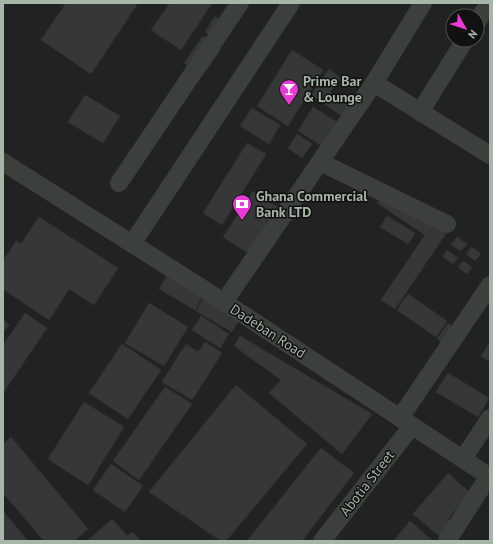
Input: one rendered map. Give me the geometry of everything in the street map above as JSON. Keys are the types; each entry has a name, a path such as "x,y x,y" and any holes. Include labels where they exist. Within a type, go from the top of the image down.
{"street":[{"path":"119,183 240,3"},
{"path":"224,302 374,83 423,3"},
{"path":"132,244 288,4"},
{"path":"420,112 460,48"},
{"path":"374,83 490,155"},
{"name":"Dadeban Road","path":"3,162 224,302 490,477"},
{"path":"320,162 446,224"},
{"name":"Abotia Street","path":"322,541 406,422 490,285"},
{"path":"463,459 490,418"},
{"path":"447,541 490,477"}],"shaded area":[{"path":"3,3 490,3 490,541 3,541"}],"building":[{"path":"66,3 138,3 91,74 41,40"},
{"path":"170,3 212,3 181,50 151,30"},
{"path":"215,16 233,28 223,43 205,32"},
{"path":"203,36 221,49 202,76 184,63"},
{"path":"292,50 323,70 288,126 257,106"},
{"path":"329,69 341,78 330,92 361,114 354,124 311,95"},
{"path":"85,95 120,116 103,143 68,122"},
{"path":"313,107 345,127 330,151 298,131"},
{"path":"252,108 280,125 269,144 240,126"},
{"path":"297,134 312,144 302,158 288,148"},
{"path":"247,143 266,154 222,225 203,213"},
{"path":"388,188 449,229 395,309 381,300 425,235 377,203"},
{"path":"253,191 282,210 252,256 223,237"},
{"path":"387,216 415,233 408,244 380,227"},
{"path":"39,217 118,268 94,305 69,289 49,320 3,289 3,261 16,241 21,244"},
{"path":"457,237 467,244 461,251 451,245"},
{"path":"472,247 481,254 475,261 466,254"},
{"path":"447,250 458,258 453,264 443,257"},
{"path":"463,261 472,267 467,274 458,267"},
{"path":"167,275 203,295 195,310 159,289"},
{"path":"408,294 447,321 436,337 397,310"},
{"path":"204,297 240,318 232,332 196,311"},
{"path":"149,303 188,327 164,366 125,343"},
{"path":"25,313 47,328 3,393 3,345"},
{"path":"201,316 229,334 220,348 192,330"},
{"path":"3,319 9,325 3,332"},
{"path":"448,323 457,329 446,345 437,339"},
{"path":"240,336 372,414 342,454 269,393 281,380 234,346"},
{"path":"205,342 222,353 192,400 162,382 186,344 198,352"},
{"path":"490,342 490,362 481,356"},
{"path":"122,344 161,370 128,419 89,393"},
{"path":"448,373 489,398 478,417 436,392"},
{"path":"236,385 307,444 226,541 221,541 149,492"},
{"path":"165,387 192,404 139,480 113,461"},
{"path":"84,402 124,427 88,485 48,459"},
{"path":"11,437 88,529 74,541 44,541 3,493 3,444"},
{"path":"321,448 354,473 302,541 247,541"},
{"path":"111,464 143,486 125,512 93,490"},
{"path":"448,473 470,493 448,519 453,522 440,537 413,514"},
{"path":"3,511 28,541 3,541"},
{"path":"112,519 127,536 132,532 141,541 87,541"},
{"path":"410,521 433,541 393,541"}],"place":[{"name":"Prime Bar & Lounge","path":"289,106"},
{"name":"Ghana Commercial Bank LTD","path":"242,221"}]}
